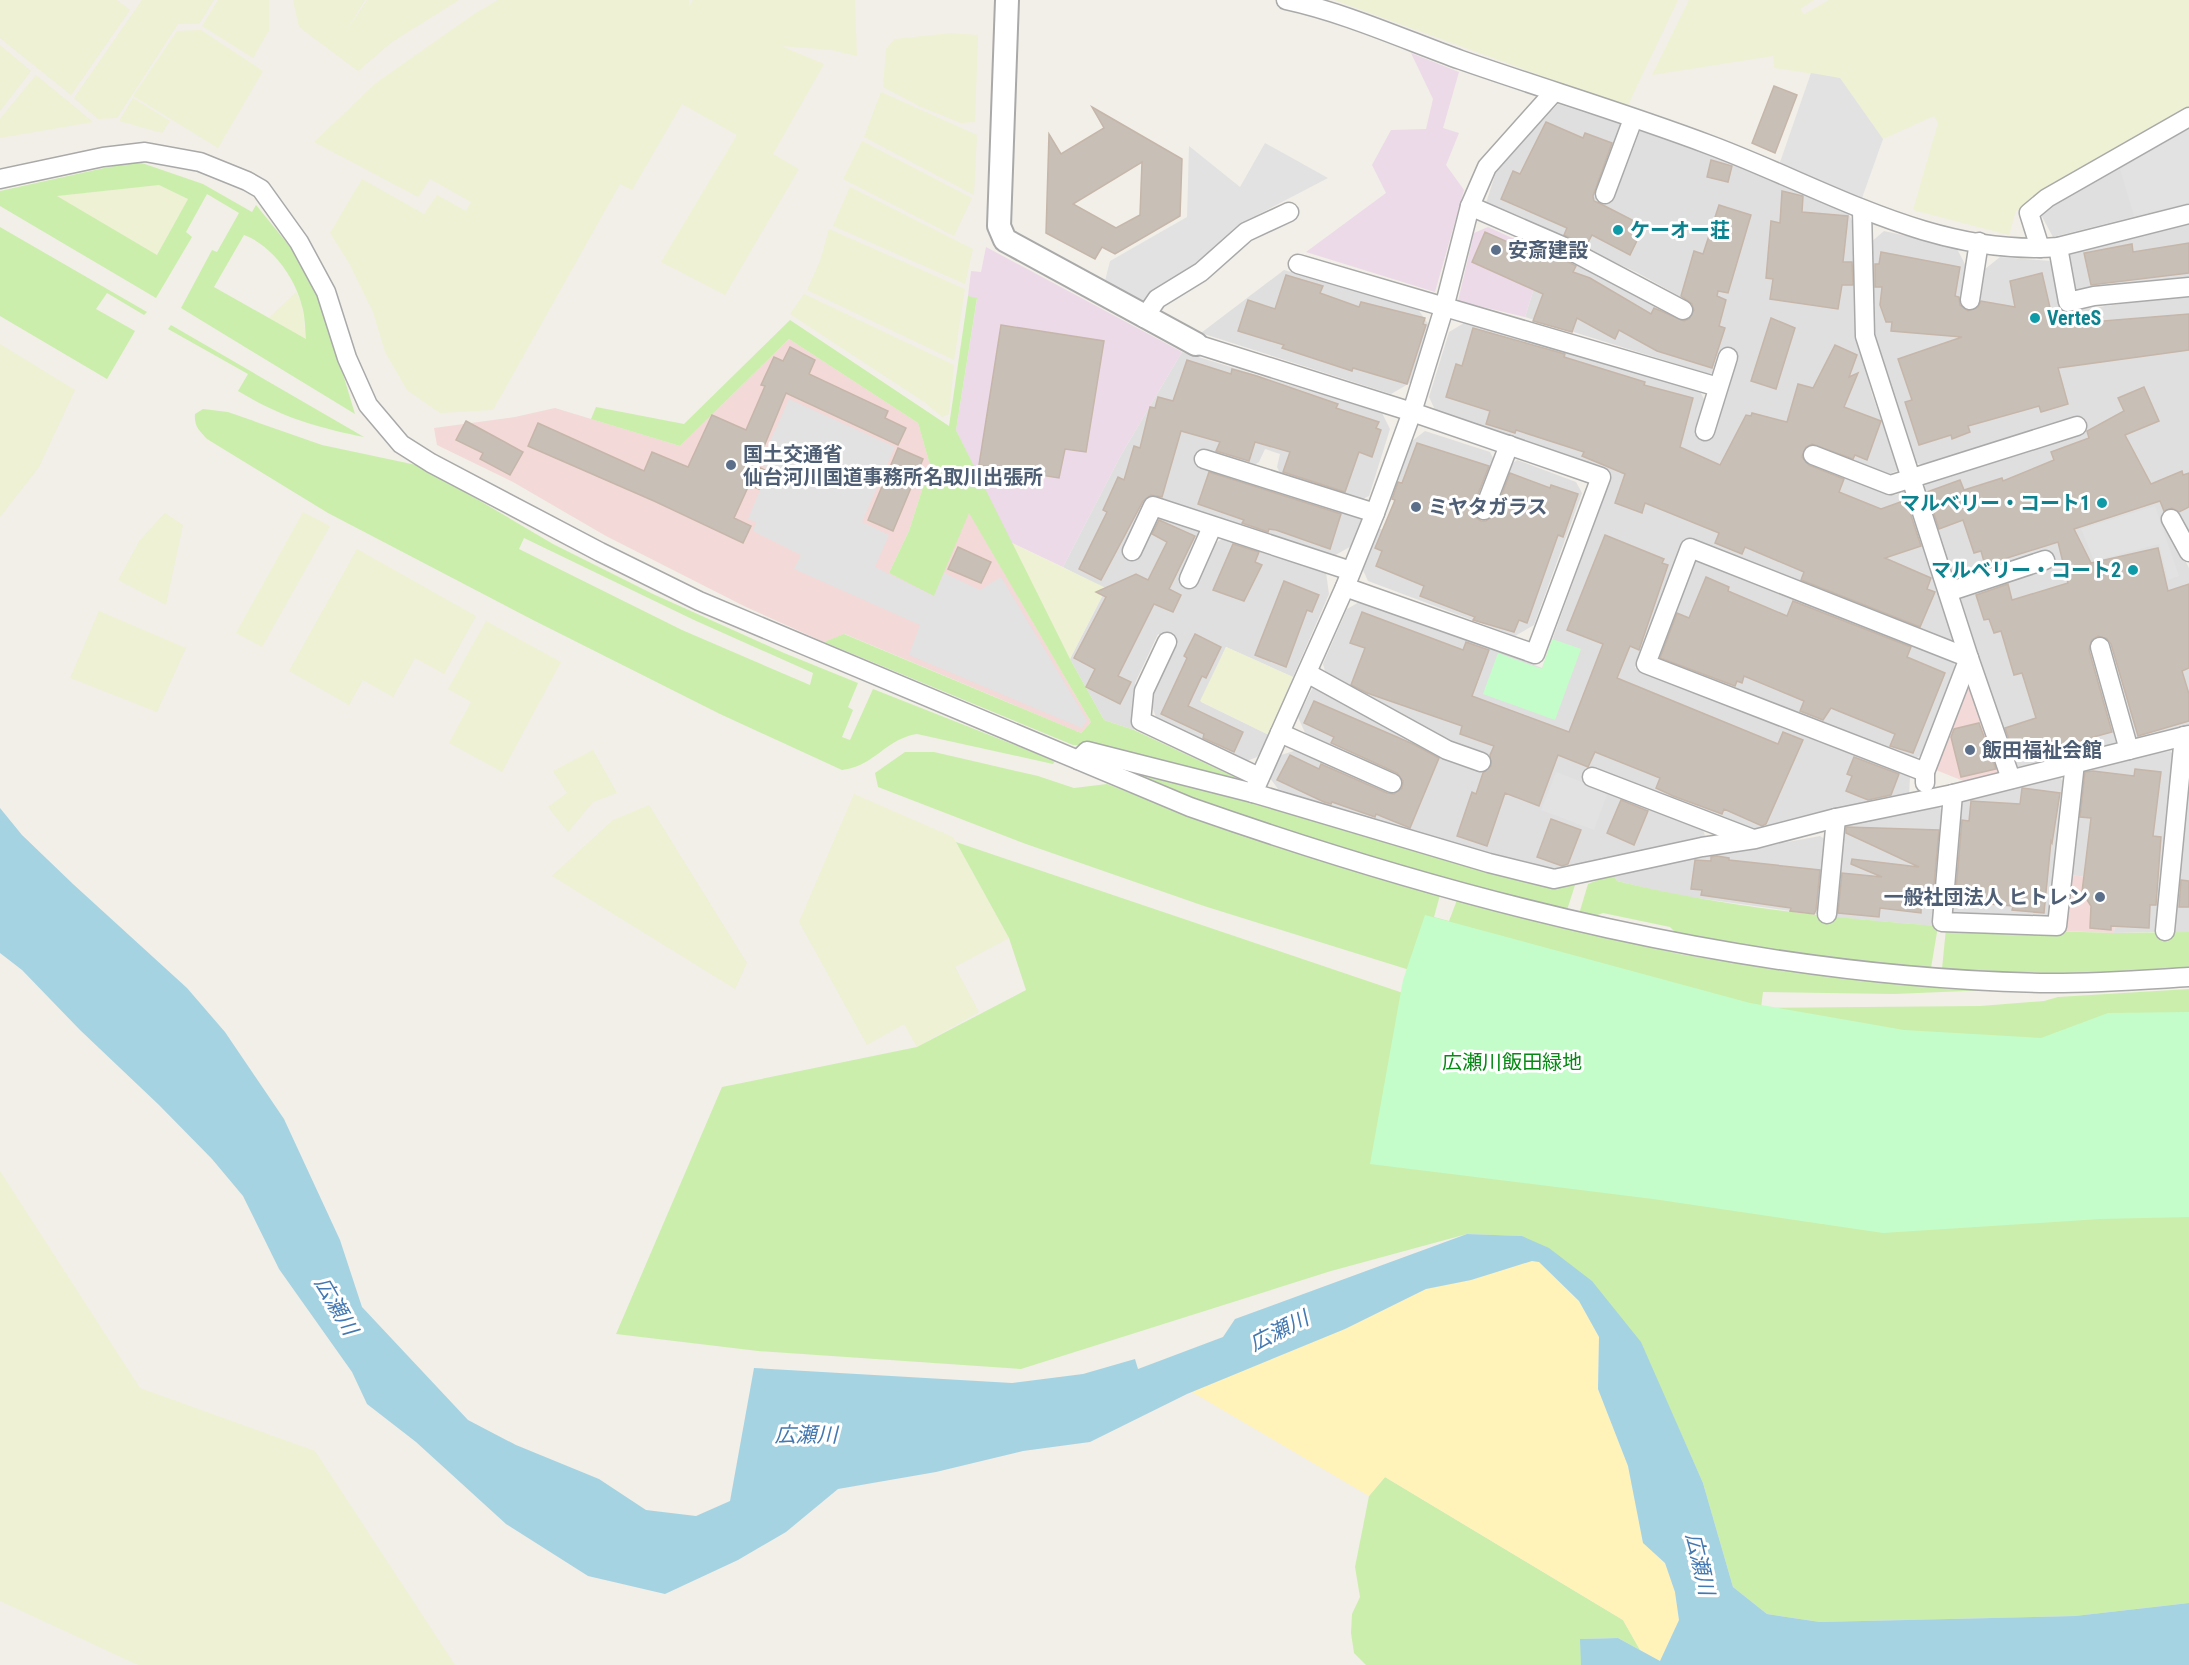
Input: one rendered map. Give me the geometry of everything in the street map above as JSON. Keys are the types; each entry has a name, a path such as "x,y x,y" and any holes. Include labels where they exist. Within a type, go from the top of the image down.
{"street":[{"path":"1007,0 999,226 1005,240 1144,318 1196,344 1412,412 1601,477 1535,654 1348,579 1153,506 1132,550"},
{"path":"1286,0 1347,18 1711,145 1894,222 1979,242 2049,248 2189,214"},
{"path":"1256,785 1307,673 1375,513 1412,412 1444,308 1470,206 1487,167 1554,92"},
{"path":"2189,117 2047,198 2029,213 2049,248 2068,302 2094,296 2189,287"},
{"path":"1605,194 1633,119"},
{"path":"0,179 92,159 145,152 200,162 247,181 261,189 299,242 326,292 347,358 368,405 401,444 431,463 699,601 1190,807 1410,878 1615,931 1743,955 1935,976 2040,983 2189,977"},
{"path":"1470,206 1562,246 1683,310"},
{"path":"1862,210 1865,336 1910,479 2011,779"},
{"path":"1144,318 1157,299 1201,272 1246,232 1289,212"},
{"path":"1970,300 1979,242"},
{"path":"1298,264 1718,387"},
{"path":"1705,431 1728,357"},
{"path":"1813,455 1890,485 2077,426"},
{"path":"1484,510 1509,445"},
{"path":"1204,459 1375,513"},
{"path":"2171,519 2189,552"},
{"path":"1190,579 1212,527"},
{"path":"1924,772 1646,664 1690,548 1969,658"},
{"path":"1948,592 2045,560"},
{"path":"1167,642 1144,691 1141,721 1256,785"},
{"path":"2100,647 2129,750"},
{"path":"1927,800 1924,772 1969,658"},
{"path":"1307,673 1447,750 1481,762"},
{"path":"1280,733 1392,783"},
{"path":"1078,760 1088,751 1256,785 1489,863 1554,879 1702,847 1755,839 1836,818 1953,794 2187,736 2165,931"},
{"path":"1953,794 1942,922 2057,926 2075,763"},
{"path":"1592,777 1755,839"},
{"path":"1827,914 1836,818"}],"shaded area":[{"path":"1411,53 1459,72 1443,128 1459,133 1446,165 1464,190 1435,292 1306,252 1386,193 1372,165 1391,130 1426,129 1433,99"},
{"path":"1811,73 1840,78 1883,139 1862,198 1778,168"},
{"path":"1558,104 1624,125 1599,194 1614,199 1640,131 1711,152 1846,208 1852,221 1857,336 1872,394 1899,470 1884,476 1807,459 1895,495 1906,491 1954,636 1952,643 1686,543 1635,668 1910,777 1909,796 1756,832 1593,768 1586,783 1703,829 1706,840 1562,872 1416,835 1278,789 1270,778 1281,755 1297,750 1392,789 1398,775 1306,735 1298,717 1313,687 1451,760 1457,750 1328,681 1323,664 1347,609 1361,601 1542,668 1612,475 1437,414 1429,397 1449,332 1464,323 1700,391 1705,401 1696,433 1709,435 1716,372 1709,374 1525,317 1545,253 1557,248 1684,315 1690,302 1636,272 1486,203 1497,169"},
{"path":"2189,129 2189,203 2053,237 2039,211"},
{"path":"2189,129 2189,203 2134,216 2120,169"},
{"path":"1265,143 1328,178 1240,224 1193,268 1144,301 1105,281 1110,261 1187,217 1189,146 1240,187"},
{"path":"2189,222 2189,280 2074,295 2066,257 2076,251"},
{"path":"1488,227 1545,253 1525,317 1458,301 1474,233"},
{"path":"1884,231 1956,247 1966,266 1960,299 1978,302 1985,269 2000,257 2051,261 2060,312 2189,295 2189,538 2164,520 2189,568 2189,728 2015,771 1961,599 1966,593 1960,580 1952,576 1922,491 1929,479 1928,465 1915,463 1875,339 1870,243"},
{"path":"986,247 1182,352 1121,455 1063,567 1010,542 956,430 977,299 968,296 971,271 981,272"},
{"path":"1284,270 1417,308 1429,325 1410,383 1391,394 1201,333"},
{"path":"789,339 918,423 930,465 909,531 889,573 934,595 969,512 1091,722 1081,733 845,634 824,642 746,607 606,536 513,482 437,445 434,428 515,417 555,408 680,446"},
{"path":"1182,352 1382,413 1390,429 1369,496 1356,502 1282,477 1277,467 1280,454 1265,449 1259,462 1251,467 1365,518 1355,544 1332,557 1149,499 1150,524 1160,517 1197,528 1200,538 1196,584 1215,543 1228,536 1326,572 1329,594 1293,677 1226,647 1201,702 1269,735 1257,757 1242,763 1159,725 1150,701 1178,643 1158,634 1135,683 1134,730 1104,720 1070,659 1106,589 1063,567 1121,455"},
{"path":"789,399 895,447 862,522 889,535 875,567 934,596 944,573 980,590 1001,577 1087,720 1082,728 909,655 920,625 794,569 801,555 753,531 756,522 748,519 769,469 760,464"},
{"path":"1425,431 1490,452 1494,460 1473,509 1489,516 1508,467 1517,460 1576,482 1582,493 1534,625 1515,636 1368,581 1362,568 1378,528 1419,543 1437,495 1397,480 1412,441"},
{"path":"2155,506 2179,576 2168,580 2159,544 2094,561 2081,529"},
{"path":"1698,559 1952,658 1955,666 1921,755 1912,761 1658,661 1655,653 1690,564"},
{"path":"1966,684 1972,686 2001,768 1997,774 1966,782 1936,770 1935,763"},
{"path":"2170,751 2176,757 2156,932 2114,933 2119,880 2068,875 2078,778 2087,767"},
{"path":"2189,764 2189,932 2172,933"},
{"path":"1556,772 1608,792 1594,830 1541,810"},
{"path":"2060,777 2064,783 2052,912 2047,918 1956,916 1951,912 1957,810 1966,799"},
{"path":"1939,807 1944,813 1934,926 1832,917 1839,834 1845,826"},
{"path":"1820,836 1826,840 1820,915 1675,895 1617,881 1613,874"},
{"path":"2068,875 2119,880 2114,933 2062,931"}],"green space":[{"path":"0,0 117,0 130,10 71,95 0,38"},
{"path":"142,0 214,0 199,24 178,24 117,118 98,119 74,98"},
{"path":"218,0 269,0 269,30 253,58 202,26"},
{"path":"293,0 365,0 345,33 367,0 459,0 392,42 358,71 299,27"},
{"path":"498,0 689,0 689,7 693,0 855,0 857,56 831,50 781,46 824,64 773,154 799,169 725,295 661,262 737,135 682,104 632,190 620,184 493,410 440,413 407,390 385,352 373,312 349,263 330,233 362,179 424,214 437,195 466,211 471,202 430,179 418,197 314,142 376,83 474,14"},
{"path":"1334,0 1678,0 1627,107"},
{"path":"1689,0 1814,0 1800,9 1804,14 1829,0 2189,0 2189,108 2016,211 2009,235 1913,210 1938,123 1934,116 1883,139 1840,78 1774,68 1773,56 1652,75"},
{"path":"201,30 263,71 218,148 133,96 177,31"},
{"path":"951,33 978,35 975,122 961,123 921,107 883,87 886,49 895,39"},
{"path":"0,45 31,71 0,111"},
{"path":"36,75 93,122 0,138 0,119"},
{"path":"881,92 977,135 974,195 864,137"},
{"path":"133,98 170,121 162,133 119,121"},
{"path":"862,141 972,198 954,236 843,179"},
{"path":"136,161 203,184 252,212 256,205 296,254 321,301 355,414 181,308 212,250 217,252 239,213 207,194 186,232 192,237 156,298 0,206 0,191","holes":["159,185 188,199 157,255 57,196","244,235 273,254 294,284 302,306 306,339 214,287"]},
{"path":"159,185 188,199 157,255 56,196"},
{"path":"850,187 973,249 965,284 833,226"},
{"path":"0,227 147,312 144,315 107,293 96,309 135,331 107,379 0,316"},
{"path":"829,229 965,289 954,360 807,290 820,261"},
{"path":"296,292 302,305 306,339 269,318"},
{"path":"804,294 954,365 949,414 942,417 926,403 790,314"},
{"path":"968,296 977,298 956,430 1070,659 1104,720 1134,730 1241,780 1097,746 1073,745 824,642 844,634 1081,733 1091,722 969,513 934,596 889,573 909,531 930,465 918,423 789,339 680,446 591,419 596,407 684,424 790,320 949,426"},
{"path":"171,325 364,437 299,420 269,408 238,391 248,374 168,329"},
{"path":"0,344 75,390 39,467 0,517"},
{"path":"203,409 228,412 322,445 421,466 553,544 653,594 784,653 858,683 848,707 853,710 842,737 850,740 873,689 1055,761 1053,764 917,734 896,741 853,768 842,770 720,714 328,513 207,439 196,425 195,414","holes":["524,538 694,620 813,673 810,685 682,630 519,549"]},
{"path":"303,512 330,526 262,647 236,633"},
{"path":"165,513 183,525 166,605 118,580 140,540"},
{"path":"1010,542 1106,588 1070,659"},
{"path":"357,549 476,616 444,674 415,658 393,697 363,680 349,705 289,671"},
{"path":"99,611 186,648 157,712 70,678"},
{"path":"486,621 561,662 502,772 449,743 471,702 448,689"},
{"path":"1552,639 1581,649 1555,720 1483,694 1498,653 1542,669"},
{"path":"1226,647 1293,677 1269,735 1200,701"},
{"path":"593,750 617,793 593,802 568,832 548,807 567,793 553,771"},
{"path":"905,752 934,752 1038,776 1074,788 1107,784 1218,827 1440,895 1434,917 1449,921 1457,900 1679,954 1773,969 1990,990 1894,994 1763,992 1761,1008 1980,1006 2044,1001 2058,997 2189,989 2189,1096 1432,977 1204,906 1026,844 878,787 875,773"},
{"path":"1098,763 1237,798 1524,882 1550,887 1575,885 1567,910 1447,881 1197,803"},
{"path":"854,794 953,837 1009,938 955,967 979,1012 917,1047 904,1024 867,1045 799,922"},
{"path":"649,805 747,963 735,989 552,876 613,820"},
{"path":"956,842 1403,993 1604,1053 2189,1184 2189,1603 2075,1616 1820,1622 1767,1614 1733,1587 1703,1483 1640,1342 1522,1236 1467,1234 1331,1271 1021,1369 758,1351 616,1334 722,1087 917,1047 1026,990 1009,938"},
{"path":"1613,874 1617,881 1696,898 1816,915 1938,926 1931,968 1754,950 1677,934 1670,927 1603,913 1592,917 1579,914 1588,884"},
{"name":"広瀬川飯田緑地","path":"1425,915 1750,1003 1904,1030 2041,1038 2108,1013 2189,1012 2189,1217 2100,1219 1883,1233 1653,1199 1370,1164 1403,980"},
{"path":"1946,928 2114,933 2189,932 2189,971 2097,975 1942,969"},
{"path":"0,1171 140,1388 315,1451 455,1665 138,1665 0,1601"},
{"path":"1385,1477 1623,1620 1640,1650 1618,1638 1581,1639 1581,1665 1366,1665 1354,1653 1351,1633 1352,1614 1360,1597 1355,1567 1369,1496"}],"sand":[{"path":"1532,1261 1539,1262 1579,1301 1599,1337 1598,1389 1628,1466 1643,1542 1665,1563 1675,1592 1679,1620 1660,1661 1640,1650 1623,1620 1385,1477 1369,1496 1192,1392 1345,1329 1426,1289 1471,1280"}],"water":[{"name":"広瀬川","path":"0,808 22,835 187,988 225,1032 284,1119 340,1240 362,1307 468,1420 516,1445 599,1479 646,1510 696,1516 730,1501 754,1368 1012,1383 1083,1374 1135,1359 1138,1369 1223,1337 1235,1319 1467,1234 1522,1236 1549,1248 1592,1281 1641,1342 1703,1483 1733,1587 1767,1614 1820,1622 2075,1616 2189,1603 2189,1665 1581,1665 1580,1639 1618,1638 1660,1661 1679,1620 1675,1592 1665,1563 1643,1543 1628,1466 1598,1389 1599,1337 1579,1301 1539,1262 1532,1261 1471,1280 1426,1289 1345,1329 1187,1394 1090,1442 1023,1451 936,1472 838,1489 786,1532 738,1560 665,1594 588,1576 506,1524 416,1442 367,1404 352,1372 279,1269 243,1196 212,1159 159,1105 80,1030 22,970 0,953"}],"building":[{"path":"1774,86 1797,95 1775,153 1752,143"},
{"path":"1092,107 1182,159 1180,216 1115,254 1102,247 1095,259 1046,233 1049,134 1061,154 1104,128","holes":["1142,162 1140,215 1116,228 1073,204"]},
{"path":"1546,122 1583,138 1585,133 1612,143 1593,196 1594,201 1644,226 1630,255 1592,235 1586,246 1564,235 1567,228 1501,199 1513,171 1520,174"},
{"path":"1711,160 1732,166 1728,182 1707,177"},
{"path":"1782,191 1803,196 1802,212 1848,216 1843,262 1852,262 1853,285 1842,285 1838,309 1770,299 1773,279 1766,278 1771,221 1780,223"},
{"path":"1719,205 1751,215 1728,293 1718,291 1717,296 1726,300 1719,326 1725,328 1712,368 1657,351 1619,330 1615,339 1577,318 1572,332 1533,321 1543,294 1472,262 1485,232 1551,261 1554,255 1557,256 1576,266 1573,272 1590,278 1651,314 1654,308 1684,321 1689,319 1694,310 1692,304 1681,296 1694,251 1703,254"},
{"path":"2189,243 2189,273 2091,285 2084,253 2132,244 2133,252"},
{"path":"1881,252 1960,267 1955,296 1959,297 1960,305 1968,311 1978,307 1981,301 2015,307 2010,281 2042,273 2054,325 2189,314 2189,350 2058,368 2068,404 2041,412 2039,406 1968,426 1970,432 1952,439 1951,435 1919,445 1905,402 1912,400 1898,359 1962,337 1891,331 1892,322 1886,322 1880,305 1882,287 1875,287 1875,264 1879,264"},
{"path":"1286,275 1323,286 1320,293 1359,307 1361,302 1425,318 1423,324 1426,325 1407,384 1353,368 1352,371 1282,348 1284,345 1238,331 1248,300 1275,309"},
{"path":"1771,318 1795,328 1776,389 1751,381"},
{"path":"1001,325 1104,341 1086,452 1065,449 1059,478 979,465"},
{"path":"1473,328 1565,354 1564,357 1645,382 1644,385 1693,398 1680,447 1720,465 1746,415 1751,416 1752,413 1787,422 1798,384 1813,388 1835,345 1857,355 1849,377 1858,373 1844,407 1881,421 1867,460 1855,455 1853,459 1812,444 1806,447 1802,457 1809,465 1844,479 1839,492 1881,509 1906,500 1921,546 1885,558 1931,578 1927,589 1935,592 1920,627 1801,580 1804,572 1745,547 1742,554 1715,543 1719,533 1645,503 1642,513 1615,503 1625,474 1582,456 1584,452 1516,430 1515,433 1486,424 1490,411 1446,397 1456,364 1462,366"},
{"path":"790,347 815,360 809,374 888,411 885,418 906,428 898,445 786,393 756,466 767,471 759,489 749,485 734,518 751,526 743,543 528,446 538,423 644,471 652,452 688,467 712,415 746,430 765,386 761,385 774,357 783,361"},
{"path":"1187,360 1231,374 1232,369 1257,376 1338,404 1336,408 1379,422 1376,428 1381,430 1372,457 1359,452 1345,492 1283,472 1290,452 1255,442 1249,461 1216,451 1220,442 1181,431 1162,497 1151,495 1143,501 1101,580 1079,569 1107,512 1103,510 1118,477 1124,480 1134,446 1140,448 1150,407 1155,408 1158,397 1173,401"},
{"path":"2144,387 2159,421 2125,435 2151,484 2182,471 2183,475 2189,473 2189,507 2179,512 2172,508 2164,511 2160,501 2074,529 2091,563 2158,548 2168,591 2189,584 2189,668 2182,671 2189,694 2189,721 2138,736 2111,644 2107,639 2098,636 2092,640 2089,650 2112,732 2016,758 2005,728 2036,718 2022,673 2014,675 2001,631 1994,633 1989,619 1984,620 1976,595 2008,584 2012,600 2068,583 2058,542 1985,565 1981,551 1974,553 1963,520 1939,529 1927,492 1960,480 1964,490 2002,478 2003,481 2054,460 2051,452 2089,438 2087,431 2124,411 2118,398"},
{"path":"466,421 523,452 510,475 480,459 483,453 456,440"},
{"path":"1417,443 1489,466 1473,507 1475,517 1481,521 1486,521 1494,515 1510,473 1550,488 1551,485 1578,494 1563,537 1558,535 1527,623 1519,620 1514,632 1473,620 1475,617 1420,596 1424,586 1376,566 1382,551 1375,548 1395,500 1392,499 1398,482 1402,483"},
{"path":"898,448 923,459 893,531 868,520"},
{"path":"1209,472 1341,514 1330,549 1276,530 1269,529 1268,532 1242,523 1244,520 1198,504"},
{"path":"1159,520 1195,536 1169,589 1181,595 1173,612 1154,604 1118,676 1131,682 1120,704 1086,687 1095,669 1074,658 1106,597 1096,592 1136,574 1148,580 1167,542 1152,534"},
{"path":"1605,535 1664,559 1662,563 1668,565 1639,650 1630,646 1617,678 1778,744 1783,732 1803,740 1766,824 1762,826 1724,809 1722,814 1673,796 1656,788 1660,778 1595,752 1588,767 1558,755 1539,806 1505,793 1487,846 1457,836 1472,792 1476,794 1483,773 1491,766 1490,755 1494,746 1460,734 1462,726 1367,693 1351,685 1365,648 1350,643 1362,612 1463,650 1466,642 1489,650 1472,696 1569,732 1603,644 1567,630"},
{"path":"1233,544 1259,552 1255,562 1262,565 1244,601 1213,590"},
{"path":"958,547 991,562 981,583 948,569"},
{"path":"1706,577 1729,587 1728,591 1787,616 1793,601 1911,647 1907,657 1945,673 1913,753 1890,746 1895,734 1831,708 1823,720 1800,711 1804,701 1744,676 1742,683 1737,681 1735,686 1660,658 1677,613 1689,618"},
{"path":"1284,581 1319,595 1312,612 1307,610 1286,667 1255,655"},
{"path":"1195,634 1221,647 1206,678 1202,676 1188,706 1243,732 1234,752 1203,738 1204,734 1161,714 1187,658 1184,656"},
{"path":"1314,701 1413,744 1439,758 1410,828 1376,814 1375,817 1332,802 1331,804 1324,802 1277,780 1290,755 1319,769 1321,764 1387,793 1394,794 1402,788 1403,781 1397,773 1331,743 1334,737 1304,723"},
{"name":"飯田福祉会館","path":"1979,723 1996,769 1961,777 1951,737 1954,729"},
{"path":"1854,757 1899,774 1891,795 1868,800 1846,791 1852,776 1847,774"},
{"path":"2135,769 2161,772 2153,836 2161,837 2156,905 2150,905 2149,928 2111,926 2111,930 2090,928 2091,906 2082,892 2091,818 2080,817 2085,772 2134,776"},
{"path":"2022,788 2060,793 2052,843 2051,841 2044,913 2012,910 2013,906 1955,901 1962,820 1969,821 1971,801 2020,804"},
{"path":"1621,800 1648,811 1634,845 1607,833"},
{"path":"1551,819 1581,830 1568,864 1562,866 1537,857"},
{"path":"1846,827 1939,830 1932,906 1921,905 1921,913 1880,908 1879,917 1838,913 1842,873 1882,877 1851,864 1852,859 1919,867 1846,833"},
{"path":"1711,857 1729,858 1729,860 1820,870 1814,914 1790,911 1791,908 1701,895 1702,890 1691,889 1695,860 1711,861"},
{"path":"2181,880 2189,881 2189,907 2179,907"}],"place":[{"name":"ケーオー荘","path":"1618,230"},
{"name":"安斎建設","path":"1496,250"},
{"name":"VerteS","path":"2035,318"},
{"name":"国土交通省 仙台河川国道事務所名取川出張所","path":"731,465"},
{"name":"マルベリー・コート1","path":"2102,503"},
{"name":"ミヤタガラス","path":"1416,507"},
{"name":"マルベリー・コート2","path":"2133,570"},
{"name":"飯田福祉会館","path":"1970,750"},
{"name":"一般社団法人 ヒトレン","path":"2100,897"}]}
